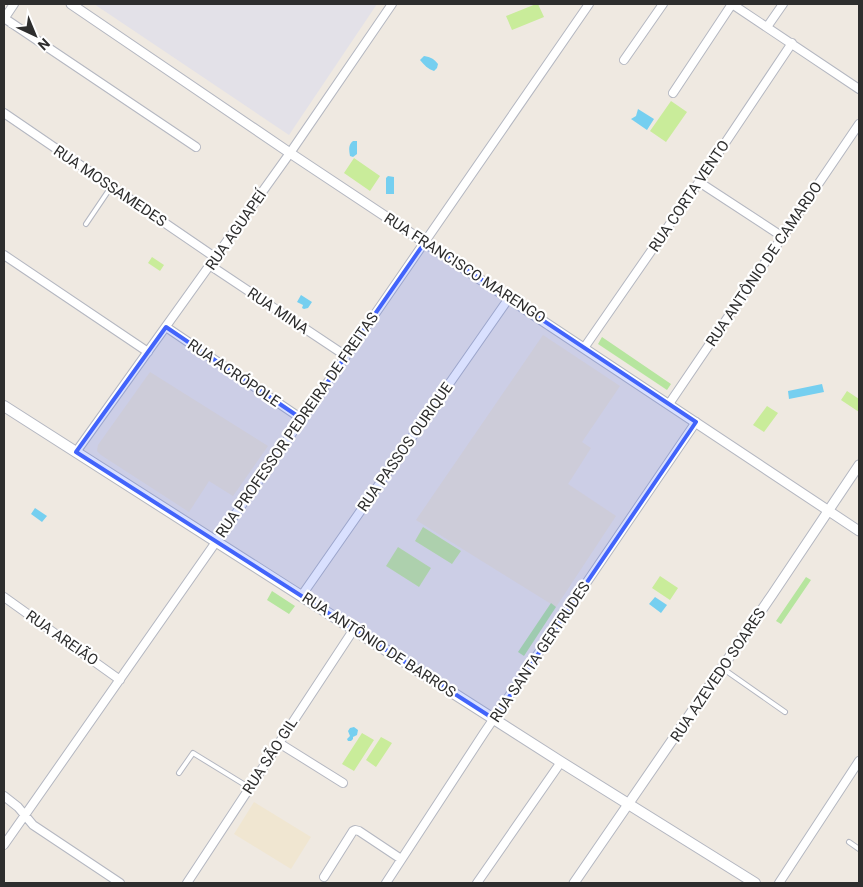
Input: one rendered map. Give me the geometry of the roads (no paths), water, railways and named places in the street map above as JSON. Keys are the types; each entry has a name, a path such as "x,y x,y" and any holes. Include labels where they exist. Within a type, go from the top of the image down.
{"main road":[{"name":"RUA ANTÔNIO DE BARROS","path":"4,408 755,883"}],"street":[{"path":"14,4 4,19 196,147"},
{"name":"RUA FRANCISCO MARENGO","path":"71,4 290,153 859,531"},
{"name":"RUA AGUAPEÍ","path":"76,452 211,266 392,4"},
{"name":"RUA PROFESSOR PEDREIRA DE FREITAS","path":"4,845 346,356 589,4"},
{"path":"624,60 663,4"},
{"path":"673,93 732,4 859,90"},
{"path":"767,27 783,4"},
{"name":"RUA CORTA VENTO","path":"584,348 792,43"},
{"name":"RUA MOSSAMEDES","path":"4,113 216,258"},
{"name":"RUA ANTÔNIO DE CAMARDO","path":"669,404 859,124"},
{"path":"699,182 783,237"},
{"path":"4,255 148,352"},
{"name":"RUA MINA","path":"211,266 346,356"},
{"name":"RUA PASSOS OURIQUE","path":"302,595 509,298"},
{"name":"RUA ACRÓPOLE","path":"166,327 302,419"},
{"name":"RUA SANTA GERTRUDES","path":"386,883 494,719 696,422"},
{"name":"RUA AZEVEDO SOARES","path":"574,883 629,805 859,465"},
{"name":"RUA AREIÃO","path":"4,597 120,680"},
{"name":"RUA SÃO GIL","path":"187,883 354,629"},
{"path":"279,743 343,783"},
{"path":"779,883 859,761"},
{"path":"477,883 561,762"},
{"path":"4,796 18,807 33,825 120,883"},
{"path":"324,877 352,831 355,830 401,859"}],"lane":[{"path":"86,224 111,187"},
{"path":"722,668 785,712"},
{"path":"179,773 193,754 250,788"},
{"path":"849,842 859,849"}],"water":[{"path":"424,56 429,57 438,64 434,71 426,67 420,60"},
{"path":"638,109 654,119 647,130 631,119 636,116"},
{"path":"353,141 357,141 357,154 353,157 350,156 349,150 350,144"},
{"path":"388,176 394,177 394,194 386,194 386,178"},
{"path":"301,295 312,302 308,308 302,308 303,305 297,302"},
{"path":"822,384 824,392 789,399 788,391"},
{"path":"35,508 47,516 42,522 31,514"},
{"path":"655,597 667,605 661,613 649,604"},
{"path":"354,727 358,730 357,735 351,741 348,741 347,739 350,736 348,731"}]}
